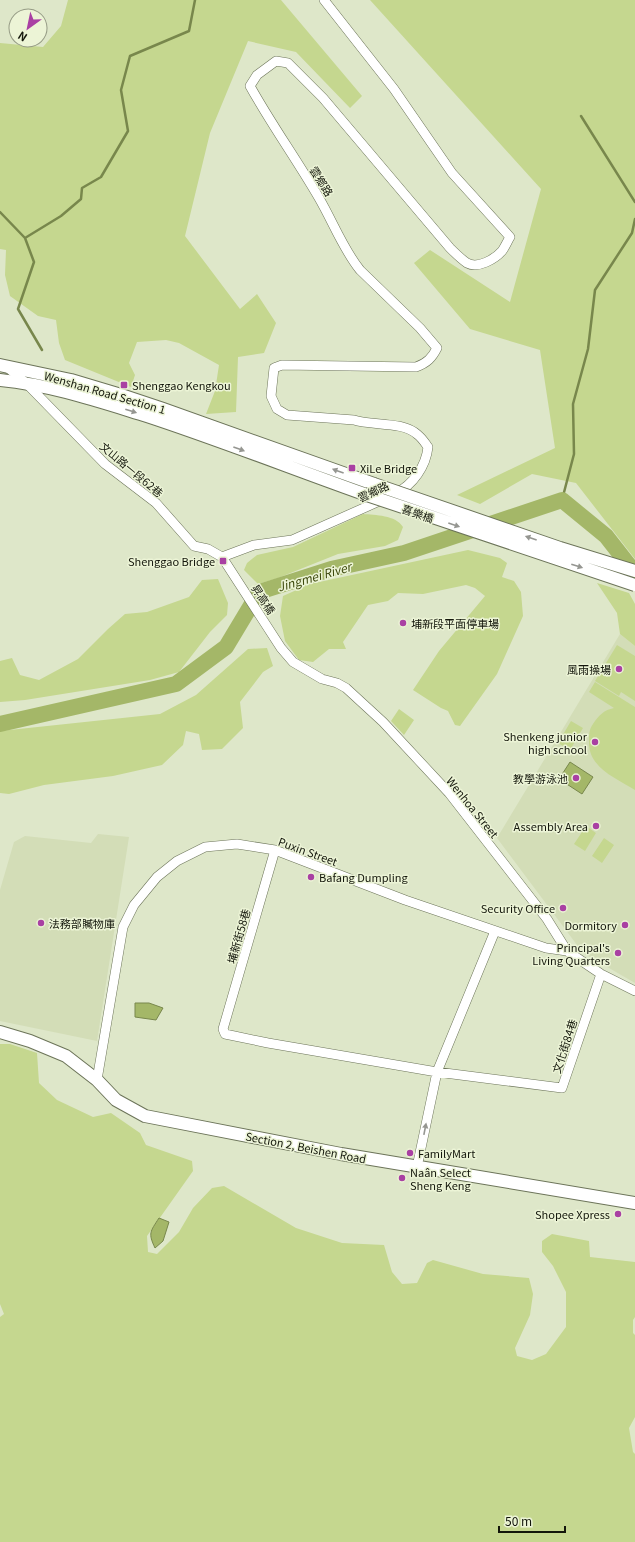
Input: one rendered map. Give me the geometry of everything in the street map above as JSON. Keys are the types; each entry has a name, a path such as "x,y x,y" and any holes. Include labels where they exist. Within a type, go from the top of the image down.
{"main road":[{"name":"Wenshan Road Section 1","path":"1,364 78,382 163,409 205,430"},
{"name":"Wenshan Road Section 1","path":"0,380 26,383 68,392 205,430"},
{"name":"喜樂橋","path":"205,430 553,546 635,571"},
{"name":"喜樂橋","path":"205,430 371,497 635,585"},
{"name":"Section 2, Beishen Road","path":"0,1032 30,1041 66,1056 97,1080 116,1100 145,1116 341,1154 634,1202"}],"street":[{"name":"雲鄉路","path":"224,561 254,545 292,540 405,489 411,483 427,457 428,447 417,434 404,427 363,423 354,420 287,415 277,409 271,396 274,368 282,365 416,367 425,364 432,357 437,348 420,328 360,270 352,260 320,199 265,114 250,86 256,75 276,61 288,63 323,98 450,248 468,263 480,263 496,256 503,249 510,237 452,174 394,90 324,0"},
{"name":"文山路一段62巷","path":"1,364 26,383 105,464 156,503 194,546 208,549 224,561"},
{"name":"昇高橋","path":"224,561 281,648"},
{"name":"Wenhoa Street","path":"281,648 293,662 322,679 337,683 346,688 383,722 449,793 547,919 567,951 601,974 635,991"},
{"name":"Puxin Street","path":"97,1080 123,927 134,905 157,877 177,861 205,847 237,844 275,850 395,897 546,948 567,951"},
{"name":"埔新街58巷","path":"275,850 223,1029 225,1034 268,1043 437,1072"},
{"path":"417,1167 437,1072 495,931"},
{"name":"文化街84巷","path":"437,1072 562,1088 601,974"}],"shaded area":[{"path":"68,0 281,0 362,96 350,108 296,52 248,41 210,133 185,236 240,309 257,294 276,323 264,353 238,357 236,412 206,414 215,391 219,365 179,343 166,340 137,342 129,363 135,375 131,387 65,360 59,343 56,320 38,316 10,296 5,275 6,250 0,249 0,43 8,44 8,48 48,48 48,41 61,26"},
{"path":"370,0 635,0 635,559 576,483 532,474 480,504 457,495 555,448 540,350 470,329 414,263 430,250 510,302 541,189"},
{"path":"363,514 385,516 400,523 403,527 398,540 385,546 338,554 278,578 258,584 244,570 247,563 257,555 293,547"},
{"path":"468,550 500,558 507,563 502,577 514,581 521,592 523,616 497,674 460,726 455,725 448,711 413,690 439,651 485,596 475,588 466,585 423,594 398,593 388,601 368,605 343,642 346,649 329,649 313,662 299,660 285,641 280,616 283,596 310,584"},
{"path":"218,579 228,603 227,615 210,632 179,672 150,680 25,700 0,702 0,661 12,658 20,675 39,680 78,659 125,614 147,612 189,597 202,580"},
{"path":"597,583 629,593 635,604 635,646 620,634 617,613"},
{"name":"Shenkeng junior high school","path":"620,634 635,646 635,983 583,953 497,838"},
{"name":"風雨操場","path":"617,645 635,656 635,701 621,692 619,696 595,681"},
{"path":"267,648 273,666 263,672 240,702 243,728 222,749 202,750 199,734 186,731 183,745 162,765 113,776 44,785 9,794 0,793 0,731 160,714 196,695 248,649"},
{"path":"595,682 635,707 635,790 604,771 593,758 590,750 589,734 592,726 602,713 614,708 589,692"},
{"path":"399,709 414,720 404,735 391,721"},
{"path":"571,721 583,728 570,750 558,743"},
{"name":"教學游泳池","path":"570,762 593,777 582,794 559,779"},
{"path":"586,826 596,833 585,851 574,844"},
{"path":"98,834 129,837 97,1041 0,1021 0,890 14,842 25,836 91,843"},
{"path":"604,838 614,845 602,863 592,856"},
{"path":"135,1003 149,1003 163,1008 156,1020 135,1017"},
{"path":"0,1044 10,1044 37,1053 39,1083 57,1100 93,1117 111,1113 140,1133 146,1145 192,1161 193,1171 147,1236 148,1252 157,1254 179,1232 193,1208 212,1188 224,1186 296,1228 342,1243 384,1245 392,1272 402,1284 417,1283 427,1263 433,1260 483,1274 529,1278 533,1294 530,1315 515,1348 517,1356 532,1360 546,1354 566,1327 566,1292 553,1266 542,1252 542,1241 552,1234 589,1241 590,1257 635,1262 635,1317 633,1320 633,1333 635,1335 635,1417 629,1428 633,1452 635,1454 635,1542 0,1542 0,1317 4,1314 0,1304"},
{"path":"159,1218 169,1222 163,1241 155,1248 151,1239 151,1233"}],"waterway":[{"path":"25,238 61,216 81,199 82,188 101,177 128,131 121,90 130,56 189,31 195,0"},
{"path":"581,116 635,202"},
{"path":"0,212 25,238 34,262 18,309 42,350"},
{"path":"562,500 574,454 573,404 588,349 595,290 632,233 635,219"},
{"name":"Jingmei River","path":"0,724 176,684 226,647 259,592 331,569 404,553 562,500 606,536 635,573"}],"place":[{"name":"Shenggao Kengkou","path":"124,385"},
{"name":"XiLe Bridge","path":"352,468"},
{"name":"Shenggao Bridge","path":"223,561"},
{"name":"埔新段平面停車場","path":"403,623"},
{"name":"風雨操場","path":"619,669"},
{"name":"Shenkeng junior high school","path":"595,742"},
{"name":"教學游泳池","path":"576,778"},
{"name":"Assembly Area","path":"596,826"},
{"name":"Bafang Dumpling","path":"311,877"},
{"name":"Security Office","path":"563,908"},
{"name":"法務部贓物庫","path":"41,923"},
{"name":"Dormitory","path":"625,925"},
{"name":"Principal's Living Quarters","path":"618,953"},
{"name":"FamilyMart","path":"410,1153"},
{"name":"Naân Select Sheng Keng","path":"402,1178"},
{"name":"Shopee Xpress","path":"618,1214"}]}
